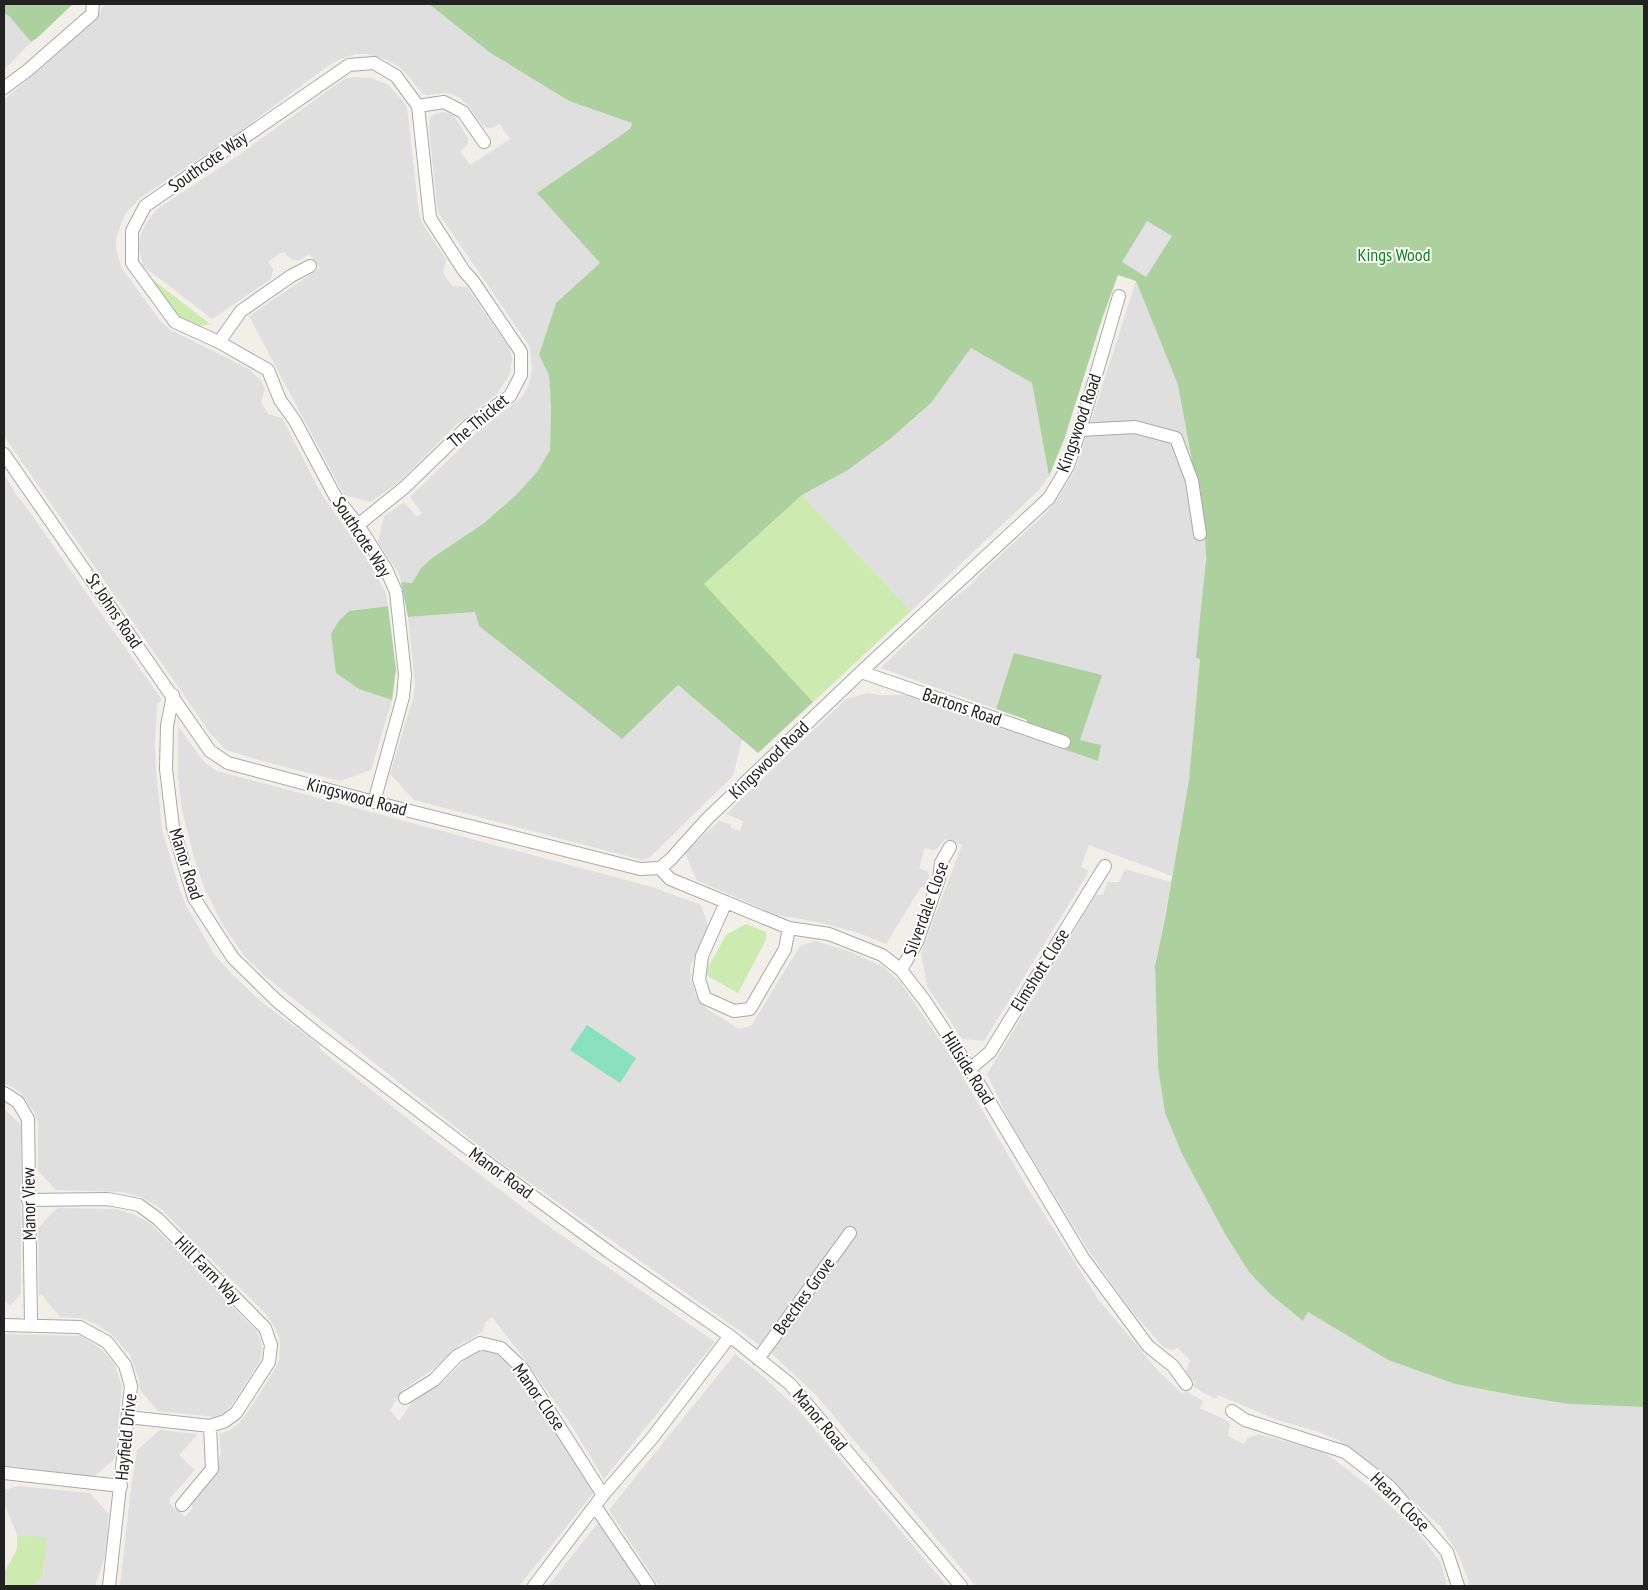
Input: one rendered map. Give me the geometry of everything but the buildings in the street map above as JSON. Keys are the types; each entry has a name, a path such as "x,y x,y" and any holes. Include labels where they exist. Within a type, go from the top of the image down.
{"street":[{"path":"4,88 28,70 92,14 93,4"},
{"name":"Southcote Way","path":"374,802 403,697 405,675 396,592 386,569 358,525 335,496 295,421 280,400 268,370 219,342 175,322 132,263 132,231 145,206 349,65 374,63 396,76 418,106"},
{"path":"418,106 444,102 463,112 484,142"},
{"name":"The Thicket","path":"358,525 405,487 469,425 510,396 522,375 521,352 473,281 464,271 430,218 418,106"},
{"path":"219,342 241,311 291,276 310,266"},
{"name":"Kingswood Road","path":"228,763 640,869 660,868 670,860 708,818 861,672 1049,498 1068,466 1119,296"},
{"path":"1080,430 1135,427 1176,438 1192,481 1200,534"},
{"name":"St Johns Road","path":"6,462 173,695 210,750 228,763"},
{"name":"Bartons Road","path":"861,672 1064,742"},
{"name":"Manor Road","path":"173,695 167,726 166,768 173,827 194,898 233,958 277,1001 399,1096 609,1252 730,1336 790,1384 961,1586"},
{"name":"Silverdale Close","path":"902,970 917,942 939,879 941,863 950,848"},
{"name":"Elmshott Close","path":"970,1069 990,1052 1105,866"},
{"name":"Hillside Road","path":"660,868 670,879 789,928 829,934 882,955 902,970 926,1001 970,1069 1083,1258 1148,1346 1173,1366 1186,1384"},
{"path":"726,902 702,956 699,979 705,998 734,1011 750,1009 785,948 789,928"},
{"name":"Manor View","path":"4,1093 18,1102 28,1119 31,1324"},
{"name":"Hill Farm Way","path":"28,1200 108,1199 139,1205 158,1219 265,1328 271,1345 269,1362 236,1413 225,1421 210,1426"},
{"name":"Beeches Grove","path":"758,1359 850,1233"},
{"name":"Hayfield Drive","path":"4,1325 31,1324 80,1327 107,1342 125,1364 131,1386 109,1586"},
{"path":"534,1586 730,1336"},
{"name":"Manor Close","path":"405,1398 434,1380 457,1356 480,1343 501,1348 522,1368 604,1495"},
{"name":"Hearn Close","path":"1232,1411 1245,1420 1345,1452 1389,1486 1447,1552 1458,1586"},
{"path":"128,1417 210,1426 212,1469 182,1505"},
{"path":"4,1473 121,1486"},
{"path":"595,1506 649,1586"}],"shaded area":[{"path":"105,4 429,4 489,52 569,101 632,123 600,263 556,303 539,355 549,375 551,407 550,450 537,472 516,495 484,523 432,558 421,568 412,583 401,582 398,572 378,542 384,516 404,502 417,517 422,513 410,497 475,434 522,397 528,387 532,371 530,347 439,214 437,206 429,129 430,117 444,112 451,114 456,119 468,138 468,145 460,151 470,165 510,139 500,124 487,128 483,126 467,104 460,98 452,94 443,93 423,94 401,68 387,60 367,54 356,54 340,59 325,68 235,135 140,198 125,214 116,238 116,249 121,267 161,322 171,330 247,368 261,380 265,389 261,402 268,414 282,418 322,495 366,558 385,591 388,606 349,611 359,689 392,700 371,770 340,781 226,750 210,733 4,436 4,100 52,59 99,13"},
{"path":"4,13 9,16 31,42 4,70"},
{"path":"354,77 371,78 387,84 407,107 419,214 422,223 446,259 443,273 452,286 467,287 510,349 512,358 510,374 497,394 456,425 400,481 371,502 344,495 249,316 320,268 309,254 300,260 294,260 287,256 285,252 279,254 268,262 273,269 271,279 212,319 143,266 139,249 140,237 146,223 157,209 236,157 344,79"},
{"path":"1147,221 1172,236 1146,277 1122,262"},
{"path":"1136,281 1178,385 1206,540 1200,659 1189,780 1172,876 1089,845 1081,867 1088,870 1087,875 984,1041 962,1039 927,986 921,953 962,845 945,839 937,849 925,848 919,868 928,872 929,877 926,888 921,887 886,944 856,932 818,922 777,915 696,880 685,852 719,821 731,825 731,828 740,831 743,821 726,814 846,699 867,693 909,695 1098,761 1080,740 1101,675 1014,653 996,709 881,668 951,600 970,586 981,573 1048,511 1060,495 1076,468"},
{"path":"971,348 1032,383 1049,476 1039,490 911,611 802,495 848,470 890,439 931,403"},
{"path":"4,475 15,494 162,700 157,704 155,745 162,829 180,891 214,954 259,1000 319,1045 322,1051 445,1148 537,1218 715,1342 604,1479 570,1423 492,1317 486,1322 482,1332 461,1344 436,1367 403,1390 390,1410 399,1421 412,1402 445,1380 467,1358 479,1351 493,1351 511,1367 526,1385 594,1492 519,1586 120,1586 137,1450 160,1430 198,1434 179,1455 195,1470 170,1498 169,1503 185,1517 193,1508 191,1502 214,1470 221,1453 219,1434 230,1430 239,1423 274,1371 279,1360 279,1337 266,1314 160,1208 143,1198 124,1192 56,1190 38,1171 38,1123 34,1112 21,1093 4,1084"},
{"path":"475,612 479,626 553,685 678,685 742,739 733,776 648,859 642,860 414,800 390,774 413,698 415,684 408,617"},
{"path":"178,726 205,763 217,771 652,887 701,905 709,929 690,967 691,979 696,995 707,1009 739,1029 751,1026 800,946 815,941 846,950 884,967 900,982 947,1050 1027,1187 1098,1299 1159,1372 1182,1393 1186,1391 1203,1401 1200,1408 1228,1421 1230,1425 1228,1436 1244,1444 1248,1438 1258,1434 1322,1452 1335,1460 1372,1489 1418,1532 1441,1563 1447,1586 976,1586 817,1396 771,1353 492,1156 266,977 245,957 223,925 204,887 194,858 182,810 178,778"},
{"path":"1125,869 1171,882 1155,966 1158,1068 1165,1113 1182,1154 1225,1234 1249,1272 1270,1294 1303,1321 1308,1312 1388,1360 1455,1384 1569,1404 1644,1407 1644,1586 1469,1586 1458,1554 1441,1527 1376,1467 1338,1440 1316,1431 1275,1419 1218,1395 1215,1399 1192,1386 1195,1382 1188,1376 1186,1371 1190,1360 1178,1348 1172,1350 1164,1348 1130,1309 1088,1250 1010,1122 987,1074 1096,895 1103,895 1107,882 1119,882"},
{"path":"4,1109 21,1125 21,1294 10,1306 4,1300"},
{"path":"59,1208 117,1209 135,1215 150,1223 256,1330 261,1341 260,1361 231,1406 223,1413 214,1417 158,1411 140,1390 139,1379 130,1355 112,1335 96,1324 80,1318 60,1317 42,1295 39,1295 38,1228"},
{"path":"4,1334 81,1336 100,1348 115,1365 122,1386 115,1459 93,1477 12,1466 4,1467"},
{"path":"735,1354 796,1407 947,1586 659,1586 609,1510"},
{"path":"18,1486 90,1493 109,1514 105,1556 95,1586 33,1586 43,1576 47,1539 17,1535 4,1503 4,1490"},
{"path":"598,1523 643,1586 548,1586"}],"green space":[{"path":"4,4 73,4 31,42 9,16 4,13"},
{"name":"Kings Wood","path":"429,4 1644,4 1644,1407 1569,1404 1455,1384 1388,1360 1308,1312 1303,1321 1270,1294 1249,1272 1225,1234 1182,1154 1165,1113 1158,1068 1155,966 1189,780 1200,659 1196,658 1206,559 1205,532 1178,385 1136,281 1118,275 1102,319 1064,440 1049,476 1032,383 971,348 931,403 890,439 848,470 802,495 704,584 813,702 758,753 678,685 622,739 479,626 475,612 408,617 401,582 412,583 421,568 432,558 484,523 516,495 537,472 550,450 551,407 549,375 539,355 556,303 600,263 537,193 630,129 632,123 569,101 489,52"},
{"path":"147,275 210,324 195,327 175,316"},
{"path":"802,495 911,611 813,702 703,585"},
{"path":"388,606 396,669 392,700 359,689 336,673 331,634 338,622 349,611"},
{"path":"1014,653 1102,675 1080,740 1101,745 1098,761 1026,736 1027,720 996,709"},
{"path":"746,924 766,932 766,940 738,993 704,974 726,935"},
{"path":"587,1025 636,1058 620,1083 570,1050"},
{"path":"17,1535 47,1538 43,1576 33,1586 8,1586 4,1582 4,1573 17,1549"}]}
